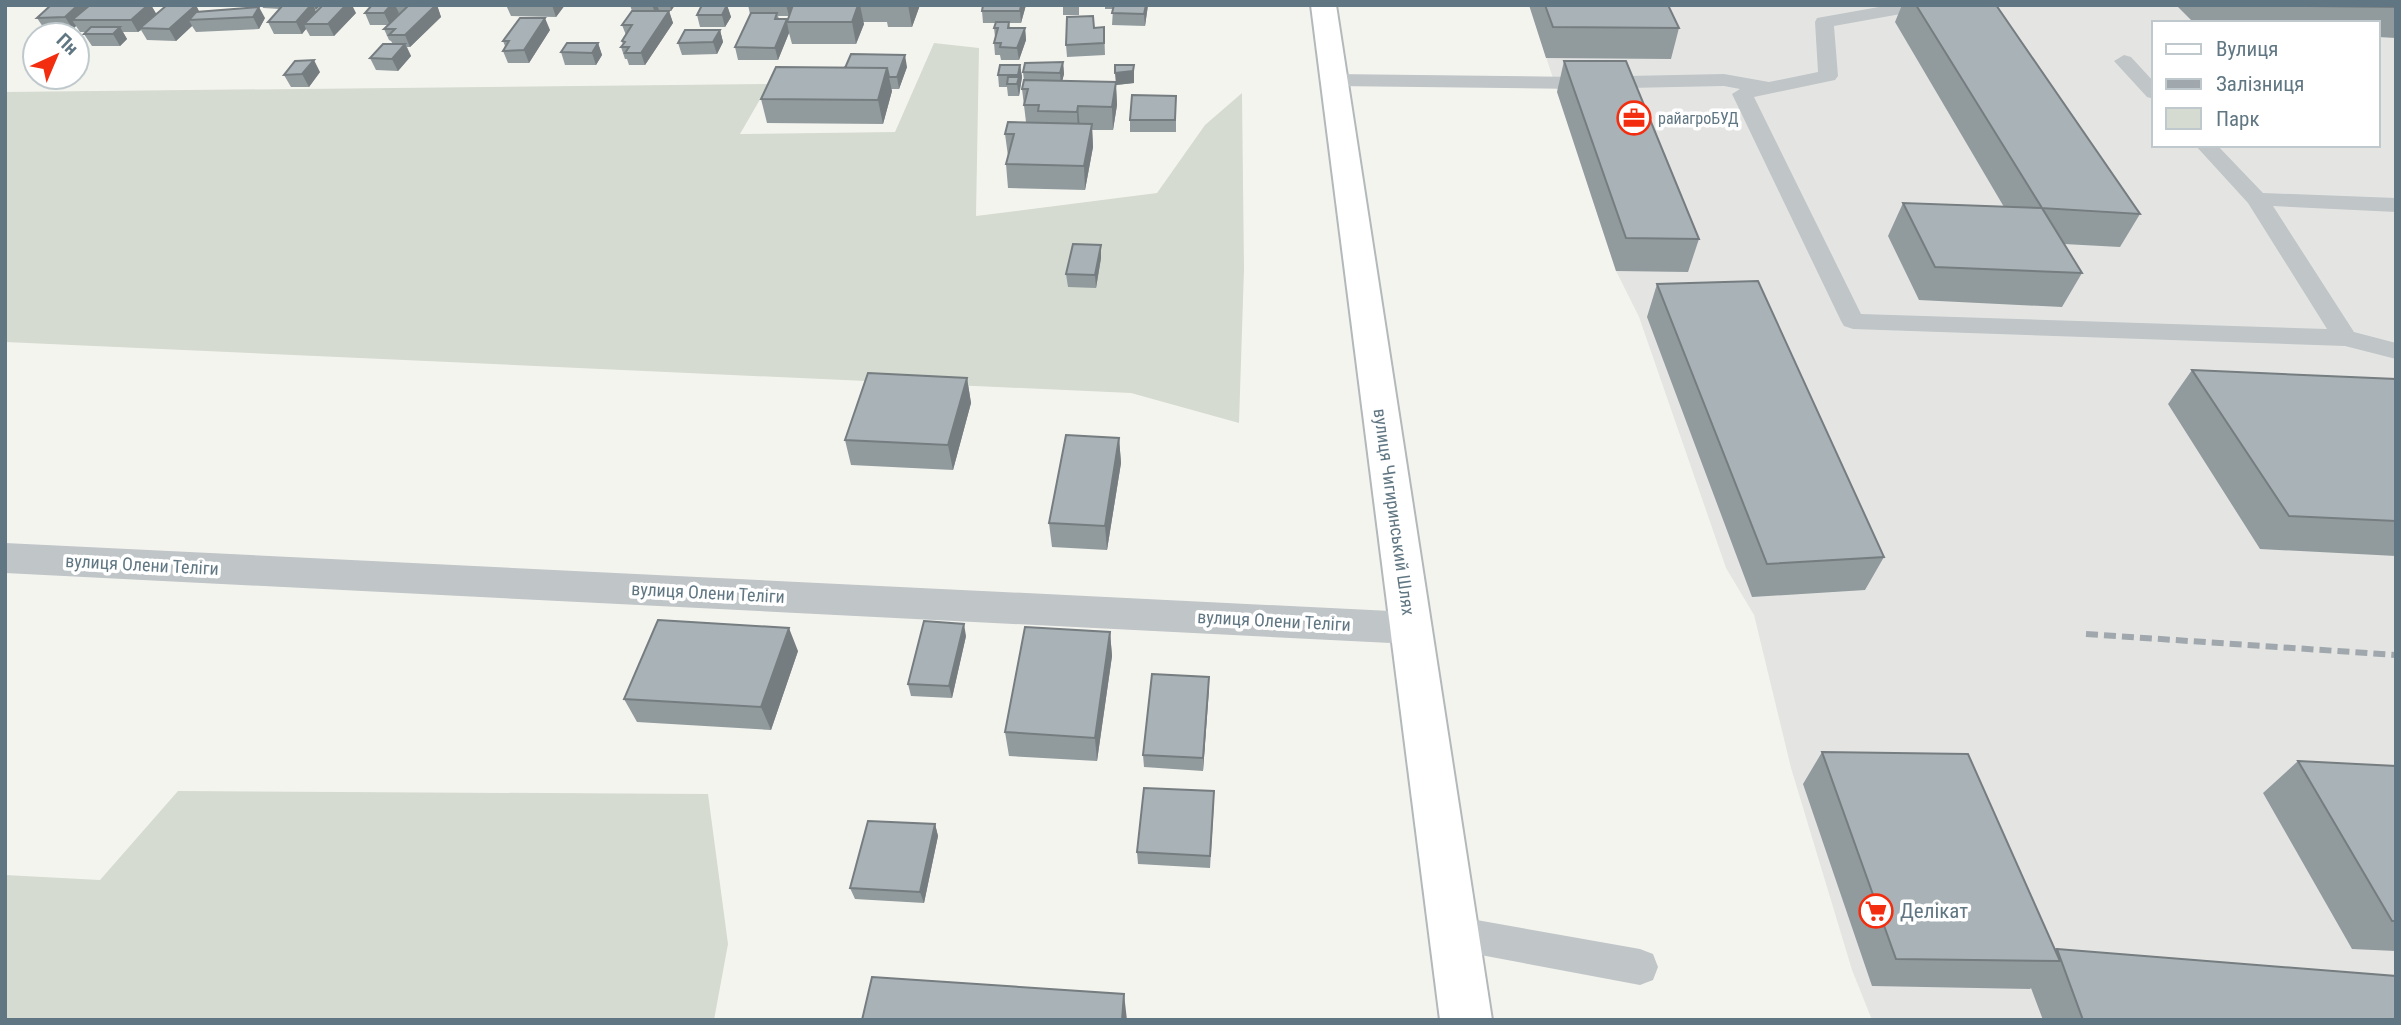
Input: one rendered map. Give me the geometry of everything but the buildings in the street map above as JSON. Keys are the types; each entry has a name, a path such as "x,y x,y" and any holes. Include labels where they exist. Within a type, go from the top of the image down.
{"main road":[{"name":"вулиця Чигиринський Шлях","path":"1323,5 1466,1020"}],"street":[{"name":"вулиця Олени Теліги","path":"5,558 1411,628"}],"lane":[{"path":"1923,5 1824,22 1828,76 1742,94 1853,321 2345,338 2396,351"},
{"path":"2124,61 2152,91"},
{"path":"1333,80 1578,83 1724,80 1771,88"},
{"path":"2207,147 2257,200 2345,338"},
{"path":"2257,200 2396,205"},
{"path":"1454,933 1640,967"}],"shaded area":[{"path":"1529,5 2396,5 2396,1020 1872,1020 1852,970 1791,768 1754,615 1726,568 1639,317 1616,271"}],"green space":[{"path":"934,43 979,48 976,216 1157,193 1205,125 1242,93 1244,269 1239,423 1131,393 5,342 5,92 769,84 740,134 895,132"},
{"path":"178,791 708,794 728,944 714,1020 5,1020 5,875 100,880"}],"railway":[{"path":"2086,634 2396,655"}],"place":[{"name":"райагроБУД","path":"1634,118"},
{"name":"Делікат","path":"1876,911"}]}
